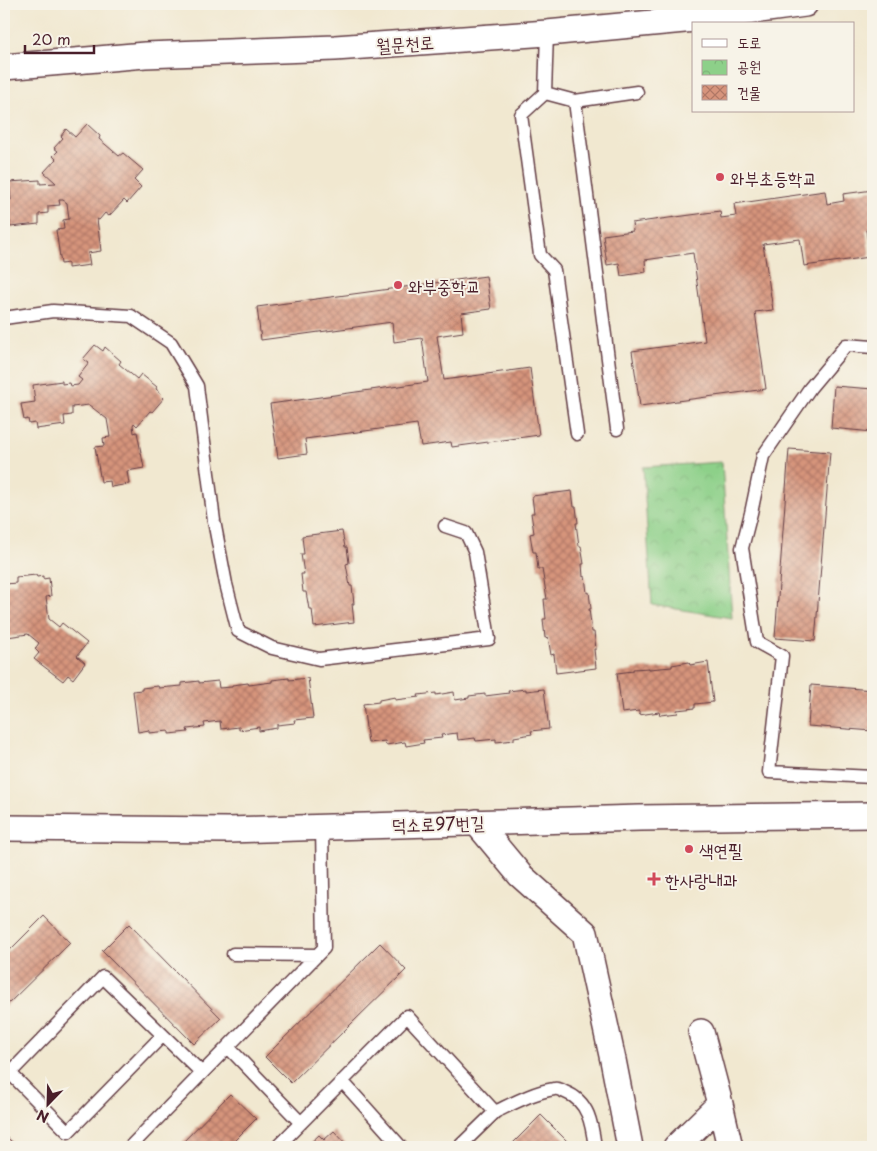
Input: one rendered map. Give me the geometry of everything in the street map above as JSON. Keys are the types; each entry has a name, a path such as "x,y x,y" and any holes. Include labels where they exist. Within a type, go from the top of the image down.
{"street":[{"name":"월문천로","path":"4,67 145,55 335,48 547,33 696,19 805,4"},
{"name":"덕소로97번길","path":"4,828 228,830 476,822 873,815"},
{"path":"476,822 520,875 585,933 630,1147"},
{"path":"701,1032 730,1147"},
{"path":"676,1147 720,1104"}],"lane":[{"path":"547,33 545,93 521,115 540,255 554,270 577,434"},
{"path":"545,93 575,101 636,92"},
{"path":"575,101 617,429"},
{"path":"4,318 53,311 131,316 171,343 197,386 214,520 226,584 238,631 272,648 319,659 489,639 475,552 466,533 445,526"},
{"path":"873,348 846,345 810,388 762,456 742,548 757,642 782,656 769,772 873,777"},
{"path":"130,1147 324,948 322,826"},
{"path":"233,954 317,956"},
{"path":"163,1035 68,1132 10,1073 103,977 163,1035 202,1073"},
{"path":"277,1147 407,1016 495,1112"},
{"path":"228,1047 301,1123"},
{"path":"342,1081 401,1147"},
{"path":"459,1147 495,1112 531,1096 556,1088 573,1095 585,1106 595,1147"}],"green space":[{"path":"722,462 732,618 652,605 643,467"}],"building":[{"path":"87,124 100,136 99,139 119,156 123,153 143,170 134,180 141,187 127,203 124,200 109,216 105,213 99,220 97,219 101,251 88,253 90,265 68,268 68,263 61,264 56,230 64,229 63,220 69,219 67,203 59,200 60,205 48,206 48,213 39,214 39,224 10,227 10,221 5,222 4,200 11,200 9,182 40,180 40,184 56,183 44,172 56,159 53,156 58,151 54,148 63,138 61,136 66,129 75,137"},
{"path":"873,190 873,229 866,230 870,257 804,266 800,239 763,244 773,310 755,312 766,389 640,406 632,351 705,341 693,253 645,260 646,272 621,276 619,263 607,265 603,235 633,231 632,223 720,211 721,218 736,216 734,204 825,191 827,204 844,201 843,194"},
{"path":"486,276 491,309 461,313 463,332 437,336 444,380 530,368 539,435 452,447 451,442 421,446 417,424 305,439 307,454 278,458 270,404 428,382 422,338 394,342 392,322 261,340 257,307"},
{"path":"95,345 103,351 105,347 121,361 119,364 137,379 141,374 157,387 156,389 164,398 137,426 134,423 133,425 134,433 137,432 144,468 127,471 129,484 111,487 110,481 101,482 95,447 104,446 103,438 110,437 107,419 89,405 72,407 72,415 64,416 65,425 36,429 35,423 29,424 28,419 24,420 21,404 35,402 33,385 62,381 62,384 69,383 70,386 78,385 82,380 78,377 89,363 83,359"},
{"path":"834,386 873,389 873,432 831,428"},
{"path":"789,449 830,452 815,641 775,638"},
{"path":"572,491 574,507 576,507 579,546 581,546 584,564 582,564 583,577 585,576 587,593 589,592 591,609 589,609 596,649 594,649 596,668 556,673 554,654 551,655 548,637 545,638 543,619 546,619 544,599 547,599 542,569 538,569 536,552 533,552 530,534 534,533 531,513 534,513 532,496"},
{"path":"342,531 345,547 347,547 349,563 346,564 350,586 352,586 354,622 314,627 312,609 309,609 306,592 303,592 301,574 304,574 301,554 304,554 302,536"},
{"path":"36,575 37,577 43,576 43,579 49,578 51,596 46,597 49,619 59,627 62,623 87,643 77,656 85,663 73,679 68,675 63,681 34,659 39,653 35,649 39,643 28,634 7,637 4,641 4,591 7,591 6,584 16,583 16,577"},
{"path":"689,662 690,665 708,662 713,702 695,704 695,708 677,710 678,713 660,715 659,712 639,715 639,711 622,713 617,673 633,671 633,669 672,667 672,665"},
{"path":"289,678 289,680 308,678 313,718 294,720 295,723 277,725 277,728 259,731 259,727 239,730 239,727 221,729 220,721 204,723 205,727 187,729 188,732 169,734 169,731 149,733 149,730 138,732 133,691 158,686 159,688 182,686 182,683 199,681 199,683 218,681 219,688 248,683 249,685 272,682 272,680"},
{"path":"811,685 873,690 873,731 808,726"},
{"path":"526,689 526,691 544,689 549,729 531,731 532,734 514,737 514,740 496,742 496,739 476,741 475,738 458,740 457,733 441,735 442,738 423,740 424,743 406,746 405,742 386,745 385,741 368,743 363,704 395,697 395,700 419,697 418,695 454,692 455,700 469,698 469,696 485,694 485,696"},
{"path":"44,916 70,943 4,1008 4,956"},
{"path":"129,924 221,1018 194,1044 102,951"},
{"path":"380,943 406,970 291,1083 265,1057"},
{"path":"230,1094 256,1119 228,1147 178,1147"},
{"path":"541,1115 568,1142 562,1147 509,1147"},
{"path":"334,1131 349,1147 306,1147 319,1135 324,1140"},
{"path":"4,1134 17,1147 4,1147"}],"place":[{"name":"와부초등학교","path":"720,177"},
{"name":"와부중학교","path":"398,285"},
{"name":"색연필","path":"689,849"},
{"name":"한사랑내과","path":"654,879"}]}
